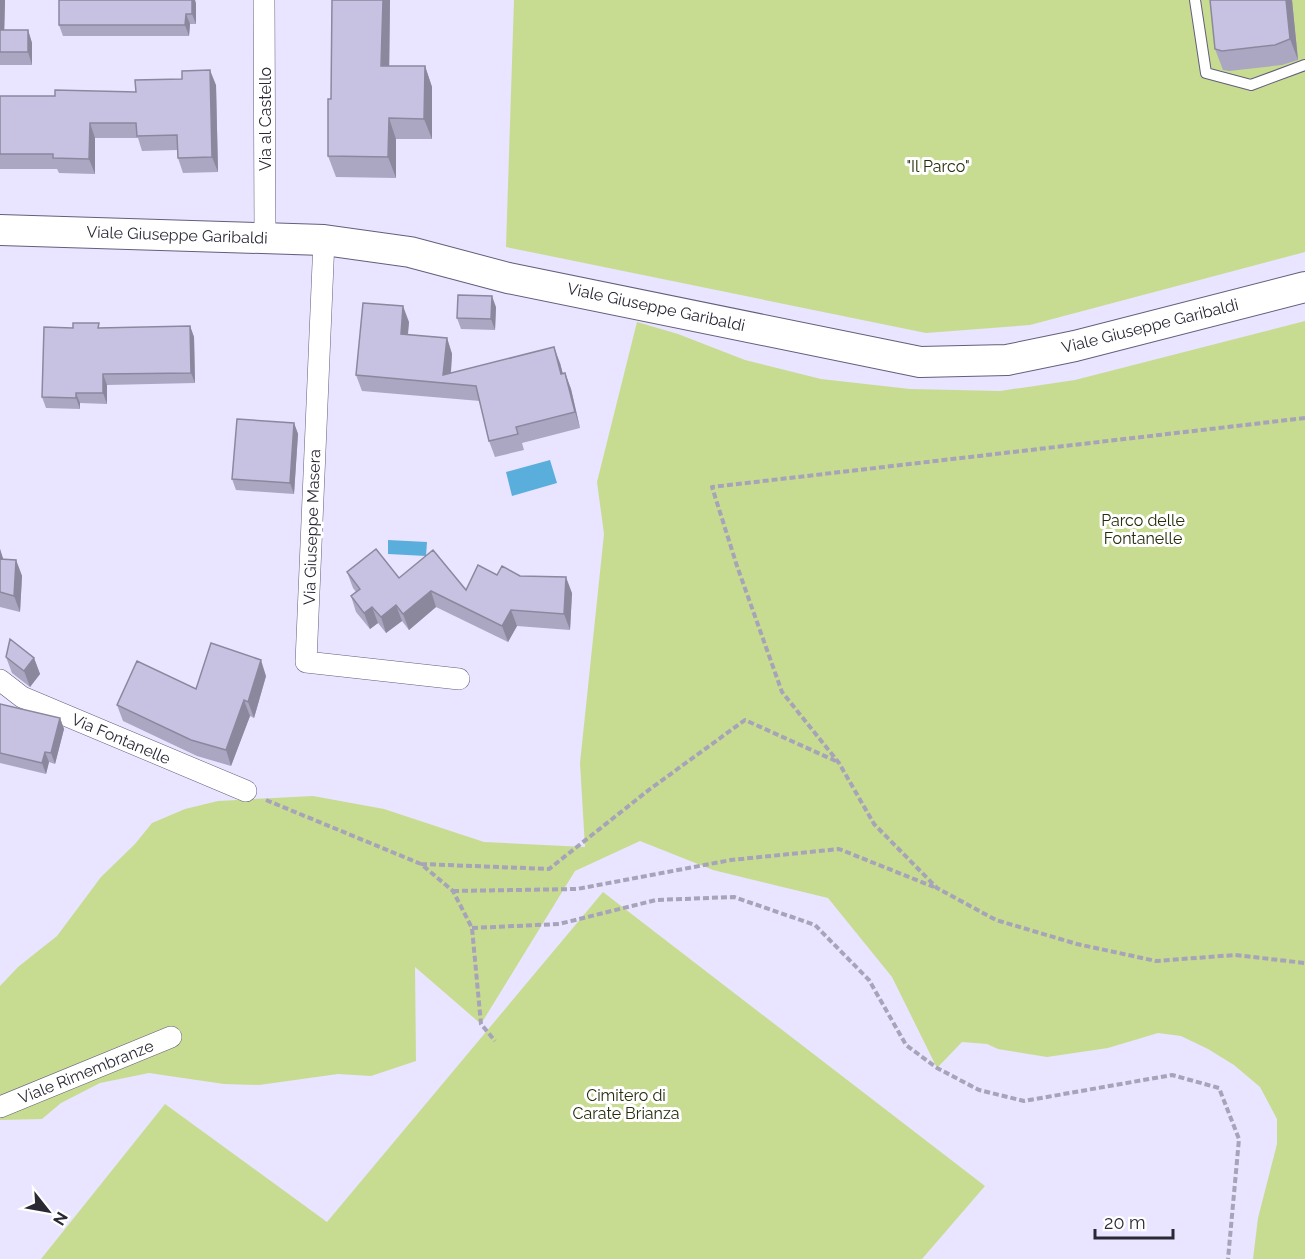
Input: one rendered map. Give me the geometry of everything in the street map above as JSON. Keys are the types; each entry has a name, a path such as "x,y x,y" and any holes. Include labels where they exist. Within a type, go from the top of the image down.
{"main road":[{"name":"Viale Giuseppe Garibaldi","path":"0,230 324,240 410,252 508,278 920,363 1007,360 1075,346 1305,287"}],"street":[{"name":"Via al Castello","path":"264,0 265,238"},
{"name":"Via Giuseppe Masera","path":"324,240 306,662 459,679"},
{"name":"Via Fontanelle","path":"0,680 21,697 246,791"},
{"name":"Viale Rimembranze","path":"0,1107 171,1037"}],"lane":[{"path":"1195,0 1206,73 1251,85 1305,65"}],"path":[{"path":"938,888 874,824 839,763 782,692 737,566 712,487 1305,418"},
{"path":"421,864 549,868 650,789 745,720 839,763"},
{"path":"246,791 421,864 453,891 472,928 481,1024 495,1041"},
{"path":"453,891 577,889 731,860 839,849 938,888 996,920 1077,944 1156,961 1235,955 1305,963"},
{"path":"472,928 560,924 656,900 734,897 815,925 868,980 906,1045 937,1068 979,1090 1024,1101 1172,1075 1219,1088 1239,1139 1228,1259"}],"green space":[{"name":"\"Il Parco\"","path":"514,0 1305,0 1305,252 1030,325 926,333 506,247"},
{"name":"Parco delle Fontanelle","path":"1305,321 1305,1259 1253,1259 1258,1218 1277,1144 1277,1119 1260,1087 1234,1065 1181,1036 1158,1033 1108,1048 1047,1057 998,1049 987,1044 962,1042 937,1068 892,977 828,898 713,870 640,841 575,871 481,1024 415,967 416,1061 371,1076 338,1074 259,1085 224,1084 149,1073 100,1083 61,1103 42,1119 0,1120 0,986 18,967 57,936 101,877 135,844 152,823 185,809 218,801 313,796 384,809 484,842 585,847 580,763 604,534 597,482 637,322 678,334 745,360 821,379 910,389 1000,391 1075,380"},
{"name":"Cimitero di Carate Brianza","path":"603,892 985,1186 922,1259 41,1259 165,1104 327,1222"}],"water":[{"path":"550,460 557,483 512,496 506,472"},
{"path":"388,540 427,542 426,556 388,554"}],"building":[{"path":"59,0 192,0 192,14 186,14 185,25 59,25"},
{"path":"332,0 383,0 381,66 425,66 424,119 389,118 388,157 328,156"},
{"path":"1210,0 1286,0 1290,39 1275,45 1222,51 1215,49"},
{"path":"0,30 28,30 28,52 0,52"},
{"path":"210,70 212,157 178,158 177,135 137,136 136,123 90,123 89,159 53,158 53,154 0,154 0,96 55,96 55,90 136,92 135,80 182,79 182,71"},
{"path":"458,295 492,296 491,319 457,318"},
{"path":"363,303 403,306 401,334 447,338 443,375 554,347 561,374 565,373 575,412 516,427 518,434 489,441 476,386 356,375"},
{"path":"73,323 99,323 98,328 190,326 191,373 103,374 103,393 76,393 76,398 42,397 44,327 73,328"},
{"path":"237,419 294,423 290,483 232,479"},
{"path":"376,549 399,578 433,550 466,590 478,565 497,575 502,566 520,576 566,577 564,614 511,610 502,626 431,591 403,614 396,605 381,617 372,607 364,613 351,596 360,589 347,572"},
{"path":"0,559 16,560 14,596 0,592"},
{"path":"10,639 34,658 24,671 6,657"},
{"path":"211,643 261,660 248,702 244,700 226,750 191,740 117,705 137,661 196,689"},
{"path":"0,704 60,718 51,753 45,752 42,763 0,753"}]}
